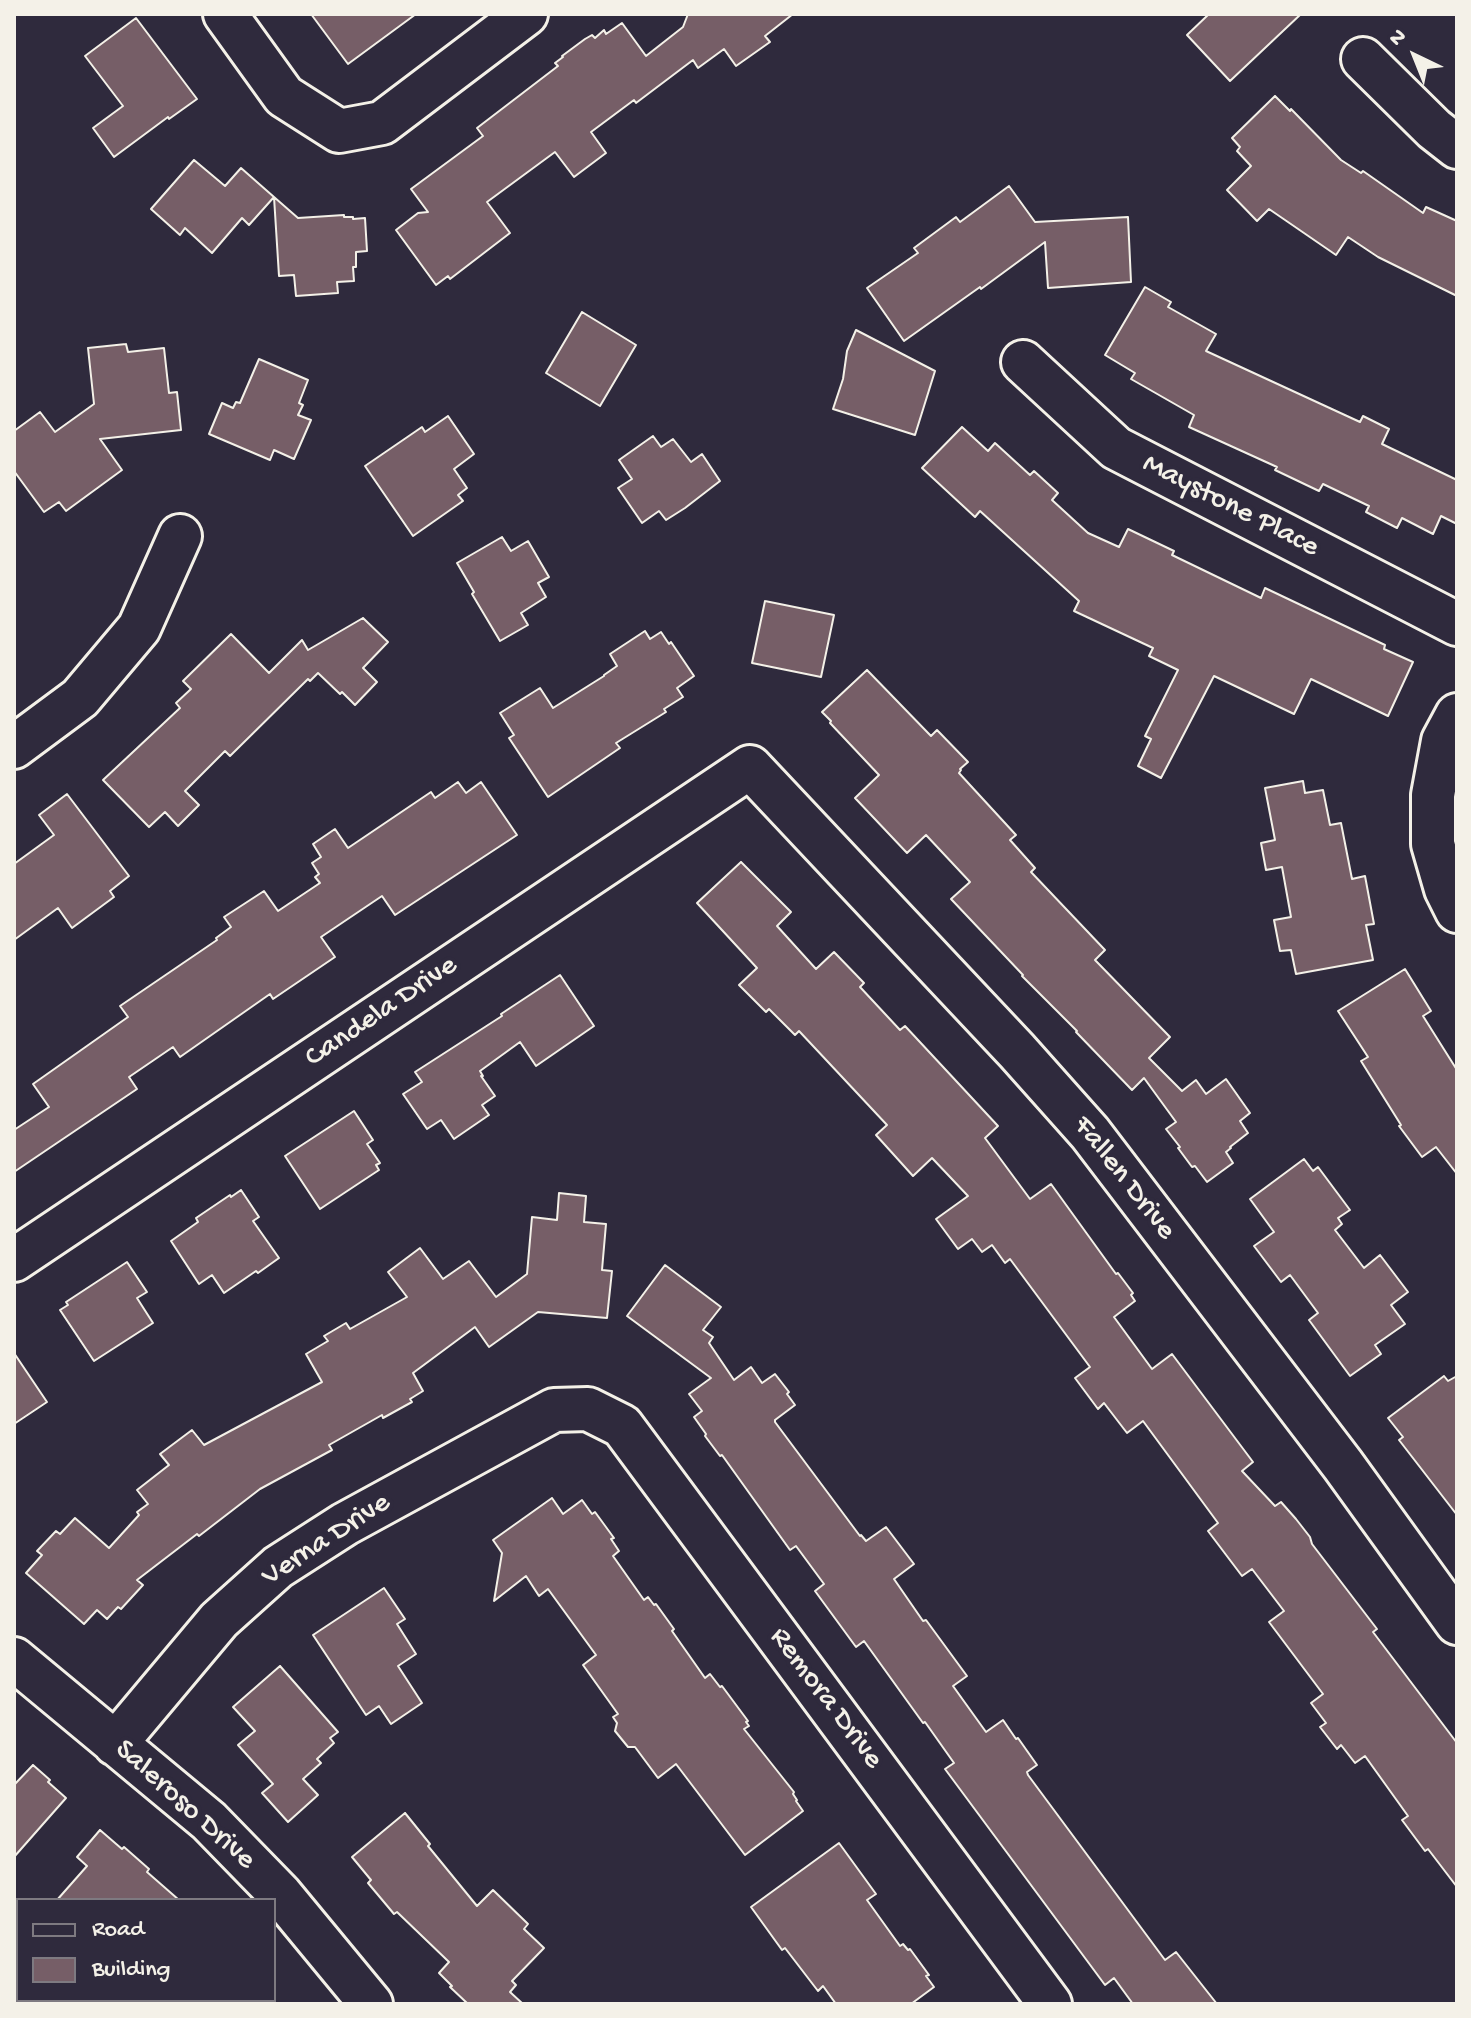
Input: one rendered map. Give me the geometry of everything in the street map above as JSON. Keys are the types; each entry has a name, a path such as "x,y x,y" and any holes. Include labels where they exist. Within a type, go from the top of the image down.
{"street":[{"path":"225,14 284,96 339,131 382,123 526,14"},
{"path":"1363,59 1434,129 1457,147"},
{"name":"Maystone Place","path":"1023,362 1116,448 1457,624"},
{"path":"14,747 80,698 139,628 180,536"},
{"path":"1457,715 1443,741 1433,795 1433,844 1446,889 1457,911"},
{"name":"Candela Drive","path":"14,1260 750,767"},
{"name":"Fallen Drive","path":"750,767 1090,1133 1343,1465 1457,1623"},
{"name":"Verna Drive","path":"115,1744 219,1620 278,1567 345,1524 554,1410 588,1409"},
{"name":"Remora Drive","path":"588,1409 622,1426 1050,2004"},
{"name":"Saleroso Drive","path":"14,1659 209,1821 281,1895 371,2004"}],"building":[{"path":"311,14 416,14 348,64"},
{"path":"688,14 793,14 765,36 770,42 736,66 724,49 698,68 693,60 591,132 606,153 574,177 555,152 487,202 510,233 450,279 448,276 436,285 396,230 418,213 428,212 411,189 483,136 477,128 558,66 555,63 562,56 585,39 592,35 595,38 604,30 606,34 622,23 646,56 683,27"},
{"path":"1209,14 1301,14 1230,81 1187,35"},
{"path":"136,18 197,99 114,157 93,128 123,106 85,56"},
{"path":"1275,96 1341,160 1361,173 1363,171 1423,213 1426,207 1457,221 1457,296 1378,257 1348,237 1336,255 1269,209 1257,221 1227,190 1251,166 1237,151 1240,147 1232,138"},
{"path":"194,160 225,186 241,168 274,197 249,225 242,218 212,253 185,228 180,235 151,209"},
{"path":"1009,186 1035,222 1128,217 1131,282 1048,288 1045,242 904,341 867,288 918,253 914,248 956,217 960,222"},
{"path":"274,197 298,218 344,215 353,219 365,218 367,251 356,252 354,281 337,282 338,293 296,296 294,275 279,276"},
{"path":"1145,287 1171,302 1168,307 1216,334 1206,351 1360,422 1363,416 1389,429 1382,444 1457,480 1457,524 1441,516 1433,534 1402,518 1397,528 1366,512 1369,506 1323,484 1319,491 1275,470 1277,467 1189,427 1194,415 1131,379 1135,373 1105,355"},
{"path":"582,312 636,345 600,406 546,373"},
{"path":"856,330 935,371 915,435 833,409 843,379 847,351"},
{"path":"126,344 128,352 164,348 169,393 177,392 181,430 100,439 122,470 66,511 59,502 44,512 14,471 14,431 40,412 55,432 94,404 88,348"},
{"path":"259,359 308,380 298,415 311,420 294,459 274,450 270,460 209,434 222,403 233,408 236,402 240,403"},
{"path":"448,416 474,454 454,469 467,488 458,495 463,501 413,536 365,466 422,427 425,432"},
{"path":"962,427 988,451 995,443 1030,475 1034,471 1058,493 1052,500 1088,533 1119,547 1128,529 1174,551 1172,555 1261,598 1265,588 1385,645 1384,649 1413,662 1388,716 1311,679 1294,714 1214,676 1161,778 1138,766 1151,739 1145,736 1178,670 1149,656 1153,648 1074,611 1079,601 980,511 975,517 922,468"},
{"path":"653,436 661,447 673,439 691,462 702,454 720,481 666,520 659,511 642,523 618,488 632,479 619,460"},
{"path":"502,537 511,551 528,541 549,577 538,583 546,597 521,613 528,625 500,641 457,563"},
{"path":"765,601 834,615 821,677 752,663"},
{"path":"363,618 388,642 363,668 377,682 355,705 318,673 310,681 308,679 230,756 225,751 185,791 199,805 178,826 165,812 149,827 103,780 180,708 176,703 191,689 183,681 231,634 269,673 302,640 308,650"},
{"path":"645,631 650,639 661,632 694,676 677,688 683,697 664,709 666,712 616,743 620,748 548,797 509,738 514,735 500,713 540,688 553,708 617,666 610,654"},
{"path":"867,670 931,736 937,730 968,762 959,773 1016,835 1010,840 1035,868 1031,872 1105,950 1095,960 1170,1037 1149,1058 1182,1091 1196,1080 1206,1094 1226,1079 1250,1113 1240,1121 1248,1133 1226,1152 1233,1163 1207,1182 1195,1166 1192,1167 1166,1129 1176,1122 1144,1078 1132,1090 951,899 970,882 926,835 907,853 855,798 879,775 822,712"},
{"path":"1303,781 1305,793 1323,790 1330,825 1341,823 1352,879 1365,876 1374,924 1366,925 1373,960 1296,974 1291,950 1280,951 1274,920 1291,917 1282,867 1266,870 1261,843 1275,840 1265,788"},
{"path":"458,782 466,793 481,782 517,835 395,915 382,896 321,937 335,957 273,999 270,994 180,1057 173,1047 129,1077 137,1089 14,1172 14,1130 49,1107 33,1084 128,1017 120,1006 217,940 231,927 224,917 264,891 278,911 320,883 315,877 319,874 312,863 321,857 313,844 335,829 348,848 431,792 435,798"},
{"path":"67,794 129,876 110,891 114,897 72,928 58,908 14,940 14,864 54,835 39,815"},
{"path":"741,862 791,912 777,926 816,969 834,952 864,983 860,987 900,1030 905,1026 998,1126 985,1138 1030,1199 1051,1184 1133,1293 1131,1295 1135,1301 1114,1317 1152,1369 1172,1354 1253,1462 1242,1471 1275,1506 1281,1502 1296,1519 1377,1629 1373,1632 1457,1743 1457,1887 1402,1820 1408,1816 1365,1756 1355,1763 1341,1745 1337,1749 1320,1727 1326,1723 1311,1703 1323,1694 1269,1622 1284,1611 1252,1569 1242,1576 1208,1531 1218,1523 1143,1421 1127,1433 1104,1403 1098,1409 1075,1378 1090,1367 1010,1259 1005,1263 992,1245 982,1252 972,1239 958,1249 936,1219 968,1196 932,1158 913,1176 876,1135 887,1125 799,1031 795,1035 739,985 757,968 697,903"},
{"path":"1405,969 1431,1011 1423,1016 1457,1070 1457,1174 1436,1147 1422,1157 1399,1126 1361,1061 1368,1057 1338,1011"},
{"path":"560,975 594,1026 536,1066 520,1042 480,1071 495,1096 482,1105 489,1115 454,1139 441,1120 427,1129 403,1094 422,1082 415,1072"},
{"path":"354,1111 373,1140 367,1144 380,1163 376,1165 379,1170 320,1209 285,1156"},
{"path":"1304,1159 1313,1171 1318,1167 1350,1210 1338,1218 1342,1224 1335,1230 1364,1268 1380,1255 1408,1292 1391,1305 1405,1324 1375,1345 1381,1354 1350,1376 1309,1320 1318,1313 1290,1275 1281,1282 1254,1246 1274,1232 1250,1199"},
{"path":"241,1190 259,1217 253,1221 279,1258 224,1293 212,1275 199,1284 171,1241 198,1222 196,1218"},
{"path":"559,1193 586,1196 584,1222 606,1224 602,1270 612,1271 607,1318 538,1312 489,1347 475,1327 413,1373 423,1391 410,1399 412,1402 329,1445 332,1450 260,1489 137,1580 143,1585 107,1619 97,1610 84,1624 26,1573 42,1555 37,1551 56,1531 60,1534 75,1518 109,1548 139,1515 137,1512 148,1504 137,1490 169,1465 160,1454 192,1430 204,1445 322,1382 306,1354 328,1341 324,1336 346,1323 350,1329 407,1297 388,1272 420,1248 443,1279 469,1261 496,1297 527,1274 532,1217 557,1220"},
{"path":"127,1262 147,1292 137,1298 153,1323 94,1361 60,1310 68,1305 66,1302"},
{"path":"665,1265 721,1307 703,1330 713,1337 709,1343 734,1380 751,1367 762,1383 775,1374 789,1392 787,1394 795,1405 775,1422 860,1536 866,1541 886,1527 914,1564 894,1579 967,1676 953,1686 986,1732 1003,1720 1018,1738 1037,1765 1027,1772 1028,1775 1165,1960 1176,1952 1217,2004 1133,2004 1114,1978 1105,1985 945,1769 954,1763 925,1722 864,1641 856,1647 815,1591 824,1584 796,1546 790,1550 705,1436 694,1417 702,1411 689,1394 711,1378 627,1316"},
{"path":"14,1353 47,1402 14,1424"},
{"path":"1444,1376 1448,1381 1457,1376 1457,1515 1399,1440 1403,1437 1388,1418"},
{"path":"552,1498 563,1514 582,1500 592,1514 595,1512 614,1538 611,1539 619,1551 613,1556 644,1600 648,1597 656,1604 705,1678 710,1674 722,1686 748,1721 749,1726 744,1729 794,1792 803,1811 745,1855 676,1764 658,1778 635,1747 628,1747 615,1731 617,1723 613,1717 618,1714 583,1665 596,1655 548,1589 539,1596 526,1576 494,1601 502,1553 493,1540"},
{"path":"384,1588 405,1619 397,1624 416,1654 398,1666 422,1703 391,1724 379,1706 366,1715 313,1635"},
{"path":"280,1666 338,1732 330,1738 334,1743 317,1759 321,1763 303,1779 318,1795 288,1822 262,1793 273,1784 238,1745 255,1731 233,1707"},
{"path":"33,1765 66,1798 14,1857 14,1785"},
{"path":"405,1813 477,1906 493,1890 528,1924 524,1929 544,1948 512,1981 516,1985 510,1992 523,2004 468,2004 439,1973 449,1962 397,1912 394,1914 368,1883 371,1880 352,1857"},
{"path":"100,1830 149,1869 147,1872 177,1898 59,1898 87,1866 77,1857"},
{"path":"839,1843 876,1894 867,1900 900,1946 903,1944 910,1949 929,1975 926,1976 934,1987 911,2004 836,2004 823,1986 818,1991 785,1948 782,1950 751,1907"}]}
